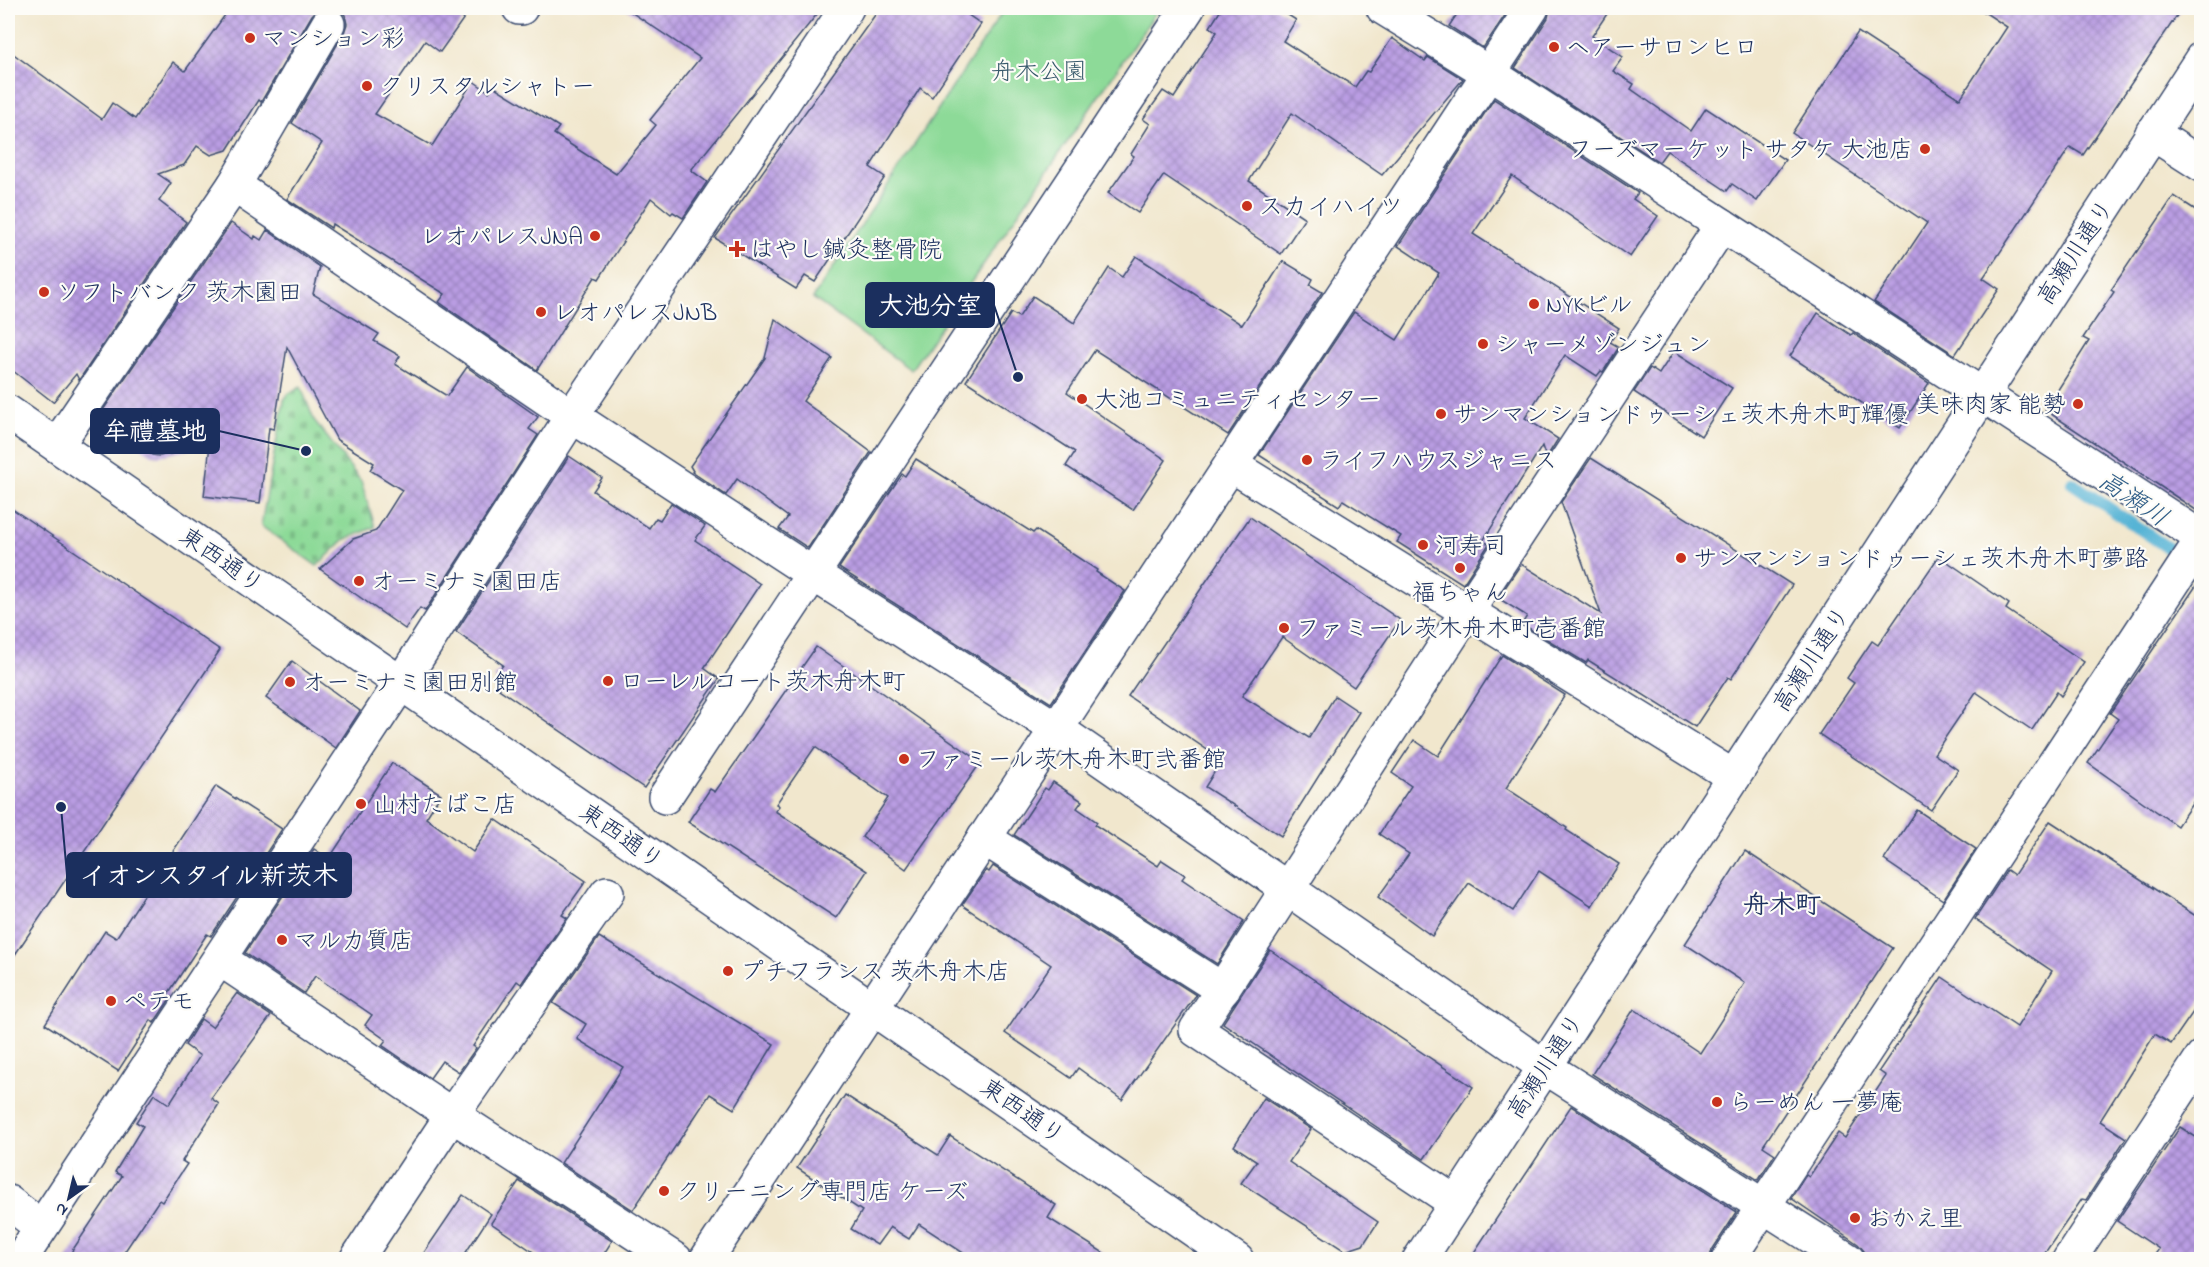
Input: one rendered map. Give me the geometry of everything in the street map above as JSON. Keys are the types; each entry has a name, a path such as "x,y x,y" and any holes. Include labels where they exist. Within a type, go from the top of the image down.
{"street":[{"path":"20,1260 401,683 572,416 847,8"},
{"path":"665,797 1188,8"},
{"path":"1383,8 1489,73 1982,396 2195,548 1728,1260"},
{"path":"706,1260 1532,8"},
{"path":"57,445 234,185 328,24"},
{"name":"高瀬川通り","path":"1419,1260 2202,58"},
{"path":"2152,132 2202,165"},
{"path":"234,185 572,416 813,574 1057,729 1545,1067 1848,1260"},
{"path":"1456,1203 1196,1030 1468,610 1722,225"},
{"name":"東西通り","path":"8,412 1237,1260"},
{"path":"1231,465 1734,777"},
{"path":"984,838 1222,990"},
{"path":"356,1260 452,1115 607,893"},
{"path":"220,959 452,1115 676,1260"},
{"path":"2069,1260 2202,1057"},
{"path":"8,1202 41,1227"}],"green space":[{"name":"舟木公園","path":"1005,8 1159,8 911,370 813,298"},
{"path":"301,387 314,420 361,481 375,527 344,540 317,566 261,526 284,400 289,393"}],"building":[{"path":"230,8 319,8 312,15 261,102 259,100 227,150 211,155 197,146 184,165 158,174 171,183 159,201 186,222 79,380 76,374 53,402 8,367 8,50 102,119 112,103 135,119 173,62 185,71"},
{"path":"337,8 471,8 440,52 425,41 375,114 432,146 473,81 489,92 493,86 559,127 554,134 616,174 656,125 650,120 700,58 625,8 822,8 691,170 707,182 683,218 673,212 671,214 651,198 599,279 595,277 537,370 439,302 445,294 332,224 331,228 287,199 322,143 292,123 344,33 347,24 345,15"},
{"path":"880,8 958,8 981,24 932,97 920,88 870,167 885,177 815,282 805,276 796,289 715,238"},
{"path":"1222,8 1277,8 1296,20 1283,41 1355,87 1366,71 1369,72 1392,38 1425,61 1428,57 1463,79 1382,175 1292,113 1249,181 1305,218 1281,254 1164,175 1138,213 1108,193 1134,156 1131,154 1150,124 1143,119 1163,91 1174,98 1217,32 1210,27"},
{"path":"1461,8 1510,8 1483,48 1449,26"},
{"path":"1550,8 1611,8 1592,36 1623,57 1613,71 1634,84 1631,89 1691,131 1706,108 1785,160 1757,201 1732,184 1727,191 1667,151 1659,162 1515,68 1548,18"},
{"path":"1978,8 2182,8 2083,155 2070,147 1983,278 1999,289 1955,355 1874,302 1927,223 1792,133 1858,32 1960,99 2007,27"},
{"path":"1494,99 1638,193 1633,199 1658,216 1630,257 1512,176 1473,234 1619,328 1610,342 1619,347 1603,372 1601,371 1597,376 1565,355 1525,418 1558,439 1546,458 1542,446 1483,541 1489,544 1463,584 1397,542 1401,536 1343,500 1339,506 1259,455 1354,312 1397,340 1439,273 1398,246"},
{"path":"2174,196 2202,214 2202,514 2045,410 2089,341 2083,338 2114,292 2111,290"},
{"path":"231,223 254,239 255,236 261,240 267,230 320,267 313,294 379,334 374,341 400,356 395,364 447,396 467,367 538,417 529,429 538,435 425,611 420,608 405,629 320,569 353,539 376,531 402,490 370,470 374,463 337,440 287,347 274,429 269,428 260,503 204,496 210,445 160,456 152,455 97,419"},
{"path":"1136,256 1242,325 1283,261 1313,279 1310,285 1322,292 1228,435 1095,350 1067,392 1166,460 1133,510 1066,466 1075,452 966,381 1011,313 1019,317 1033,296 1074,323 1109,268 1122,277"},
{"path":"1818,313 1929,383 1900,428 1790,356"},
{"path":"775,319 832,358 803,401 871,452 808,548 779,529 788,517 737,479 726,495 692,472 690,466 765,358"},
{"path":"1674,351 1732,388 1701,436 1634,392 1650,368 1659,374"},
{"path":"569,456 602,478 593,491 649,528 656,518 660,520 671,503 705,526 695,540 760,584 704,668 719,679 644,788 499,689 503,684 494,678 503,665 456,632"},
{"path":"1591,458 1792,585 1731,679 1728,677 1695,727 1588,660 1586,663 1522,624 1527,616 1498,598 1521,564 1601,614 1561,502"},
{"path":"916,459 1033,533 1036,530 1125,591 1051,703 839,568 902,474 905,476"},
{"path":"8,506 220,650 8,965"},
{"name":"ファミール茨木舟木町壱番館","path":"1250,517 1400,620 1354,687 1282,637 1242,696 1309,738 1335,696 1359,712 1281,836 1205,787 1222,760 1128,696"},
{"path":"1939,556 2009,604 2006,609 2084,662 2061,696 2057,692 2032,730 1976,692 1934,754 1958,770 1931,810 1819,734 1854,683 1847,678 1872,641 1878,645"},
{"path":"2202,577 2202,789 2177,826 2088,763 2118,719 2110,713"},
{"name":"ファミール茨木舟木町弐番館","path":"816,647 981,762 906,869 862,837 888,798 815,747 776,804 779,806 775,811 867,871 836,918 688,822 710,789 715,792"},
{"path":"1502,655 1565,695 1506,788 1619,864 1592,906 1539,871 1513,911 1469,883 1432,936 1378,897 1409,854 1379,834 1411,786 1392,773 1414,740 1438,756"},
{"path":"292,661 360,711 336,748 266,698"},
{"path":"392,763 441,794 426,818 473,852 495,819 586,881 562,915 567,918 521,984 517,981 473,1046 476,1048 459,1072 442,1061 430,1078 382,1045 386,1040 365,1025 372,1015 315,976 304,993 245,953 314,849 329,859"},
{"path":"1053,782 1082,801 1077,808 1097,822 1095,825 1158,866 1162,860 1185,875 1182,879 1244,921 1217,964 1014,835 1045,788 1048,790"},
{"path":"216,786 282,829 211,936 207,934 168,994 171,997 154,1023 151,1020 118,1071 45,1024 105,931 116,938"},
{"path":"1917,810 1976,849 1943,900 1884,860"},
{"path":"2050,821 2202,920 2202,999 2171,1044 2155,1034 2100,1121 2126,1138 2086,1200 2082,1199 2040,1260 1867,1260 1858,1244 1791,1198 1806,1175 1809,1177 1838,1133 1845,1138 1886,1076 1879,1071 1942,977 2017,1027 2052,971 1975,919 2007,870 2014,875"},
{"path":"1745,851 1893,948 1763,1146 1775,1154 1758,1180 1592,1074 1634,1009 1700,1053 1745,983 1685,944"},
{"path":"993,866 1196,995 1122,1100 1078,1068 1071,1078 1005,1033 1051,965 962,905 986,870 989,872"},
{"path":"599,937 774,1044 734,1109 710,1094 633,1210 561,1163 623,1067 577,1039 586,1024 553,1003"},
{"path":"1270,950 1473,1087 1424,1159 1223,1023"},
{"path":"237,993 271,1016 211,1098 219,1104 182,1161 187,1164 162,1202 159,1200 119,1260 66,1260 122,1176 115,1172 143,1126 136,1122 154,1094 169,1104 200,1056 185,1045 201,1019 212,1027"},
{"path":"845,1095 938,1155 950,1136 1056,1205 1048,1218 1115,1260 974,1260 919,1224 909,1239 890,1227 877,1245 851,1229 862,1211 797,1168"},
{"path":"1264,1098 1311,1129 1289,1162 1378,1222 1363,1245 1345,1251 1241,1183 1257,1161 1234,1146"},
{"path":"1571,1106 1737,1212 1712,1250 1709,1260 1469,1260"},
{"path":"2180,1127 2202,1141 2202,1260 2151,1260 2159,1249 2117,1221"},
{"path":"519,1181 612,1241 600,1260 545,1260 491,1223"},
{"path":"463,1195 491,1214 461,1260 419,1260"}],"waterway":[{"name":"高瀬川","path":"2072,483 2202,571"}],"place":[{"name":"マンション彩","path":"250,38"},
{"name":"ヘアーサロンヒロ","path":"1554,47"},
{"name":"クリスタルシャトー","path":"367,86"},
{"name":"フーズマーケット サタケ 大池店","path":"1925,149"},
{"name":"スカイハイツ","path":"1247,206"},
{"name":"レオパレスJNA","path":"595,236"},
{"name":"はやし鍼灸整骨院","path":"737,249"},
{"name":"ソフトバンク 茨木園田","path":"44,292"},
{"name":"NYKビル","path":"1534,304"},
{"name":"レオパレスJNB","path":"541,312"},
{"name":"シャーメゾンジュン","path":"1483,344"},
{"name":"大池分室","path":"1018,377"},
{"name":"大池コミュニティセンター","path":"1082,399"},
{"name":"美味肉家 能勢","path":"2078,404"},
{"name":"サンマンションドゥーシェ茨木舟木町輝優","path":"1441,414"},
{"name":"牟禮墓地","path":"306,451"},
{"name":"ライフハウスジャニス","path":"1307,460"},
{"name":"河寿司","path":"1423,545"},
{"name":"サンマンションドゥーシェ茨木舟木町夢路","path":"1681,558"},
{"name":"福ちゃん","path":"1460,568"},
{"name":"オーミナミ園田店","path":"359,581"},
{"name":"ファミール茨木舟木町壱番館","path":"1284,628"},
{"name":"ローレルコート茨木舟木町","path":"608,681"},
{"name":"オーミナミ園田別館","path":"290,682"},
{"name":"ファミール茨木舟木町弐番館","path":"904,759"},
{"name":"山村たばこ店","path":"361,804"},
{"name":"イオンスタイル新茨木","path":"61,807"},
{"name":"マルカ質店","path":"282,940"},
{"name":"プチフランス 茨木舟木店","path":"728,971"},
{"name":"ペテモ","path":"111,1001"},
{"name":"らーめん 一夢庵","path":"1717,1102"},
{"name":"クリーニング専門店 ケーズ","path":"664,1191"},
{"name":"おかえ里","path":"1855,1218"}],"district":[{"name":"舟木町","path":"1782,904"}]}
